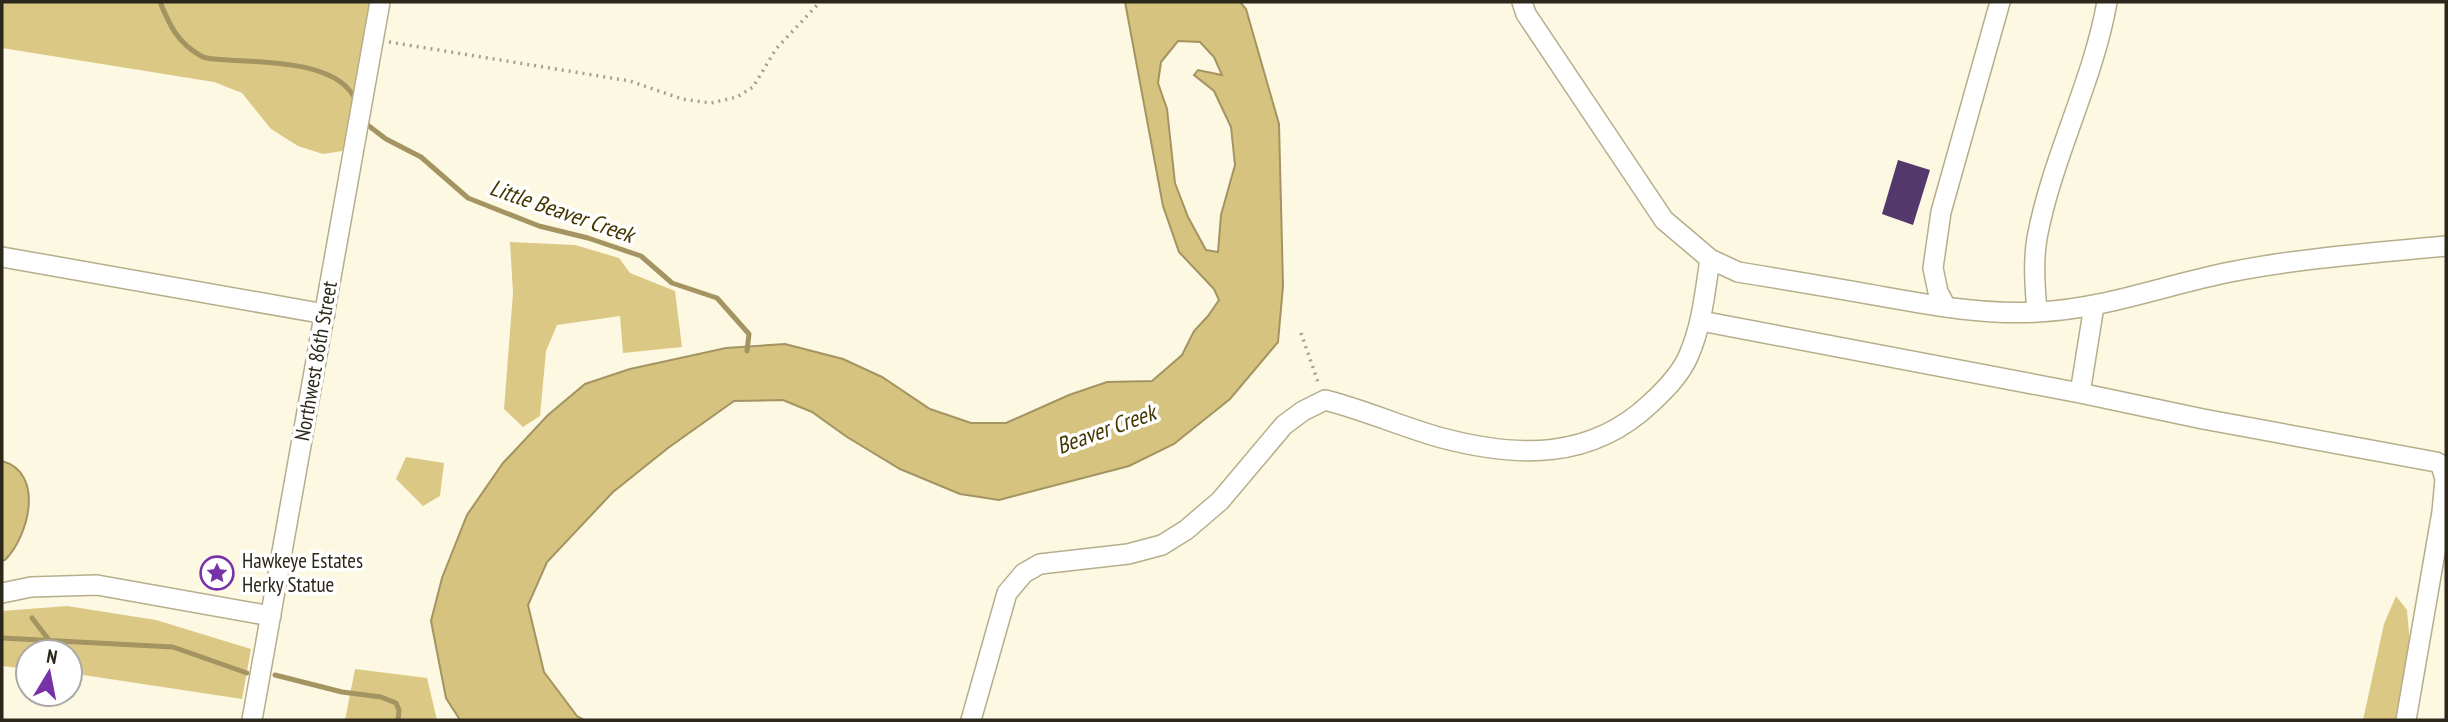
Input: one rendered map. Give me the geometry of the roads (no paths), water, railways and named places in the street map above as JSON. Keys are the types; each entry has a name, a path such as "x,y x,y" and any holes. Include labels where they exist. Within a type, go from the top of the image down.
{"street":[{"name":"Northwest 86th Street","path":"252,720 380,2"},
{"path":"1522,2 1526,14 1664,220 1710,259 1738,272 1946,307 1992,312 2038,312 2094,306 2229,272 2330,257 2446,246"},
{"path":"1946,307 1938,292 1933,268 1939,224 2000,2"},
{"path":"2038,312 2035,280 2037,239 2052,183 2102,32 2107,2"},
{"path":"2,257 324,314"},
{"path":"971,720 1007,593 1024,573 1040,564 1128,554 1162,545 1186,530 1220,501 1284,425 1325,400 1368,412 1409,428 1478,446 1508,450 1547,451 1569,448 1617,430 1668,387 1688,359 1701,321 1710,259"},
{"path":"2080,393 2094,306"},
{"path":"1701,321 2441,465 2445,480 2442,512 2406,720"},
{"path":"2,593 31,587 97,585 271,616"}],"water":[{"name":"Beaver Creek","path":"1125,2 1240,2 1246,9 1279,124 1283,286 1278,342 1230,399 1174,444 1129,466 999,500 960,494 900,469 812,412 783,400 734,401 668,448 613,492 547,562 528,605 544,672 577,716 584,720 460,720 446,698 431,621 442,578 467,515 503,463 548,415 585,384 630,369 726,348 785,344 843,359 882,377 930,409 971,423 1006,423 1069,395 1107,382 1152,381 1182,355 1194,331 1219,300 1214,289 1179,252 1163,206","holes":["1178,41 1200,42 1214,57 1222,75 1198,70 1194,75 1214,91 1231,127 1235,165 1221,215 1218,252 1206,250 1188,217 1175,183 1167,109 1158,83 1161,62"]},
{"path":"2,461 15,468 24,478 29,506 21,536 14,549 2,561"}],"waterway":[{"name":"Little Beaver Creek","path":"160,2 175,33 201,56 280,63 318,71 347,88 356,101"},
{"name":"Little Beaver Creek","path":"365,123 386,139 421,157 468,198 539,226 588,238 641,256 672,283 717,298 749,334 747,351"},
{"path":"32,618 47,638"},
{"path":"2,638 173,647 247,673"},
{"path":"275,675 342,692 381,697 396,703 399,710 398,720"}],"place":[{"name":"Hawkeye Estates Herky Statue","path":"217,573"}]}
